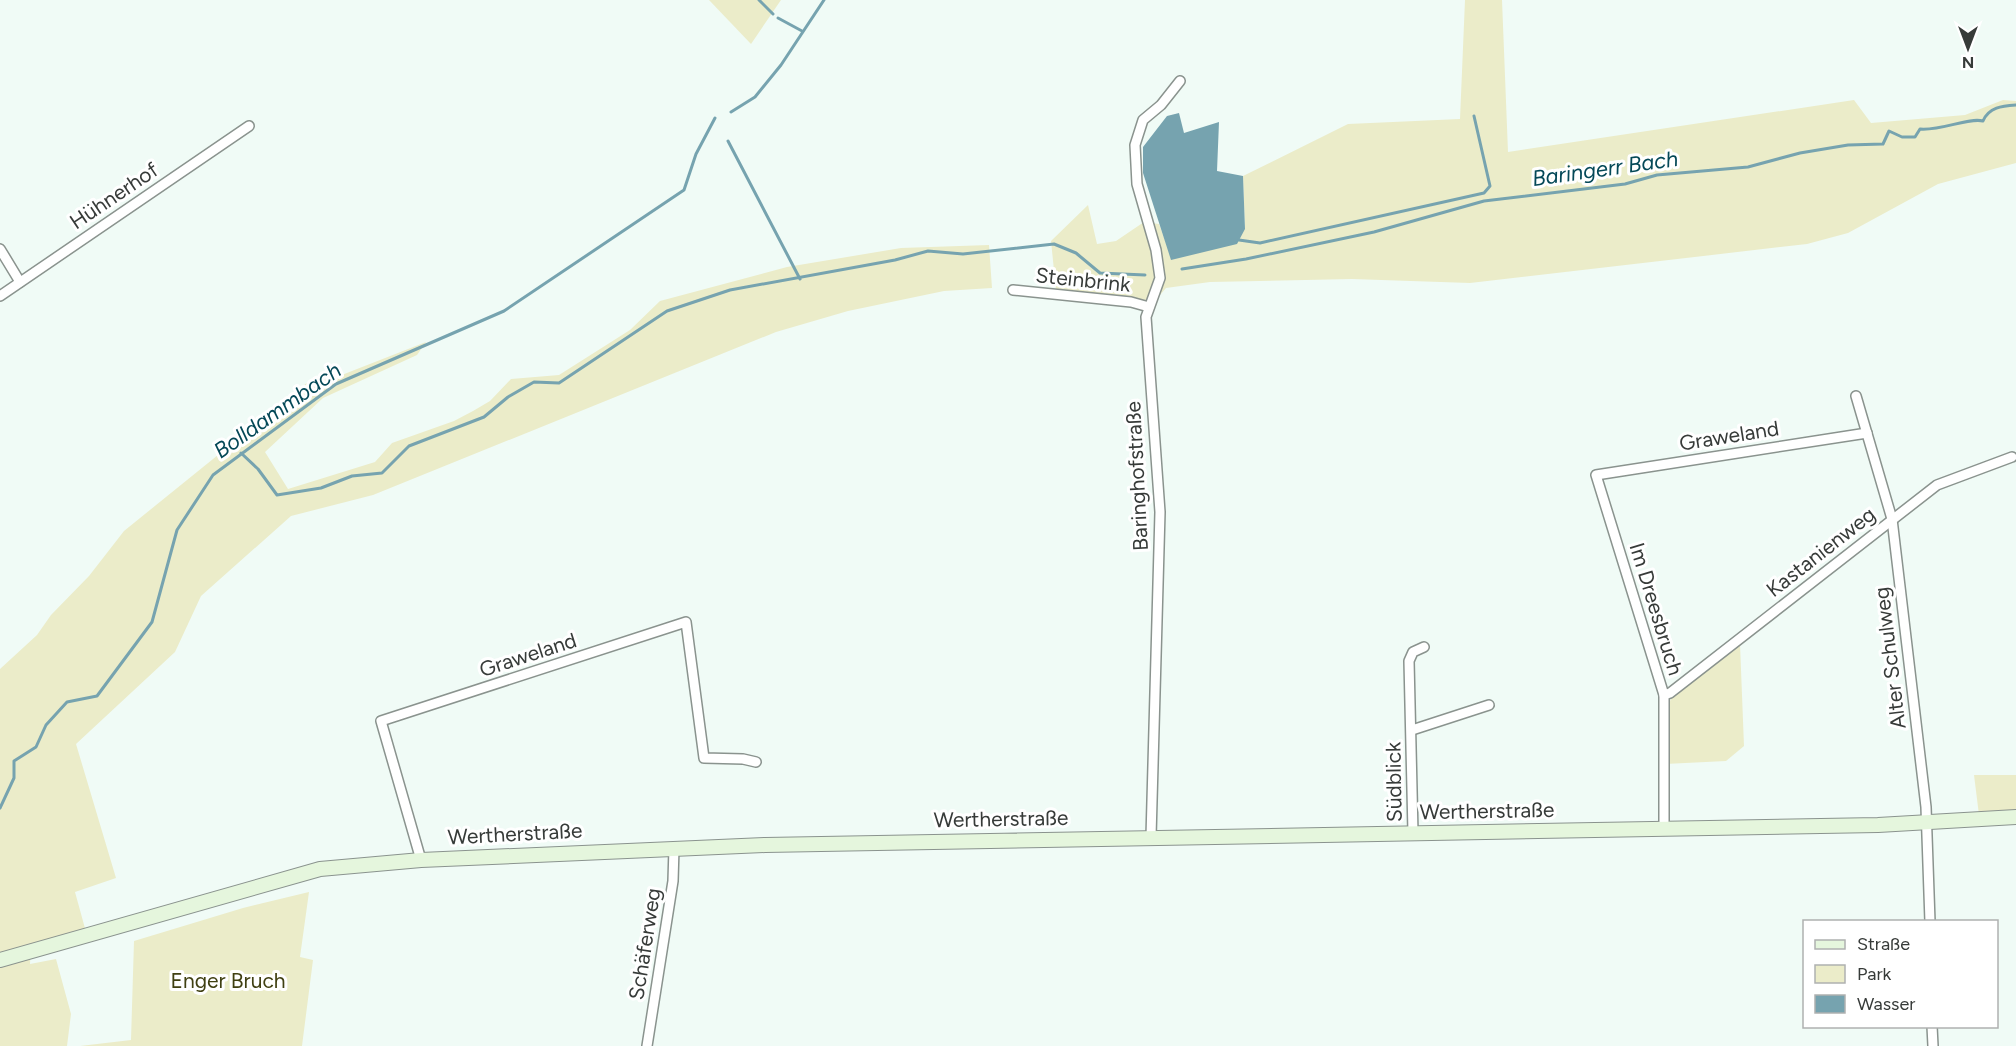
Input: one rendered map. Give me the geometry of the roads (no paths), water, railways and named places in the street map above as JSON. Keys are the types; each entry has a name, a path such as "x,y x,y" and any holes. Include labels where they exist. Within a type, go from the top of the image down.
{"main road":[{"name":"Wertherstraße","path":"0,960 320,869 421,860 674,848 1151,837 1926,824 2016,817"}],"street":[{"name":"Baringhofstraße","path":"1151,837 1160,512 1147,327 1149,307 1160,278 1156,250 1134,167 1135,145 1143,120 1161,105 1180,81"},
{"name":"Hühnerhof","path":"0,296 249,126"},
{"path":"0,249 20,282"},
{"name":"Steinbrink","path":"1013,290 1131,302 1149,307"},
{"name":"Alter Schulweg","path":"1856,396 1892,519 1926,824 1930,920"},
{"name":"Graweland","path":"1596,475 1867,433"},
{"name":"Kastanienweg","path":"1664,695 1678,687 1937,485 2012,457"},
{"name":"Im Dreesbruch","path":"1596,475 1664,695 1664,829"},
{"name":"Graweland","path":"421,860 381,721 686,622 704,758 743,759 756,762"},
{"name":"Südblick","path":"1413,833 1409,661 1413,652 1424,647"},
{"name":"Südblick","path":"1412,730 1489,705"},
{"name":"Schäferweg","path":"647,1046 672,890 674,848"},
{"path":"1932,1028 1933,1046"}],"water":[{"path":"1179,113 1184,133 1219,122 1217,171 1243,176 1245,229 1237,244 1171,260 1143,173 1143,147 1167,116"}],"waterway":[{"path":"759,0 773,14"},
{"name":"Bolldammbach","path":"731,112 755,97 781,65 824,0"},
{"path":"778,18 802,31"},
{"name":"Baringerr Bach","path":"1182,269 1246,259 1374,232 1484,201 1625,184 1657,175 1748,167 1800,153 1848,145 1883,144 1889,131 1902,137 1915,137 1920,129 1983,121 1992,110 2016,105"},
{"path":"1239,240 1260,243 1484,193 1490,186 1474,116"},
{"name":"Bolldammbach","path":"0,808 14,778 14,761 36,747 46,725 67,702 97,696 152,622 177,530 213,475 336,384 504,311 684,190 696,154 715,118"},
{"name":"Bolldammbach","path":"728,141 800,279"},
{"path":"241,453 258,469 277,495 321,488 352,476 382,473 409,446 484,417 508,397 534,382 559,383 667,311 730,290 895,260 928,251 963,254 1054,244 1076,253 1100,273 1145,275"}],"park label":[{"name":"Enger Bruch","path":"228,981"}]}
